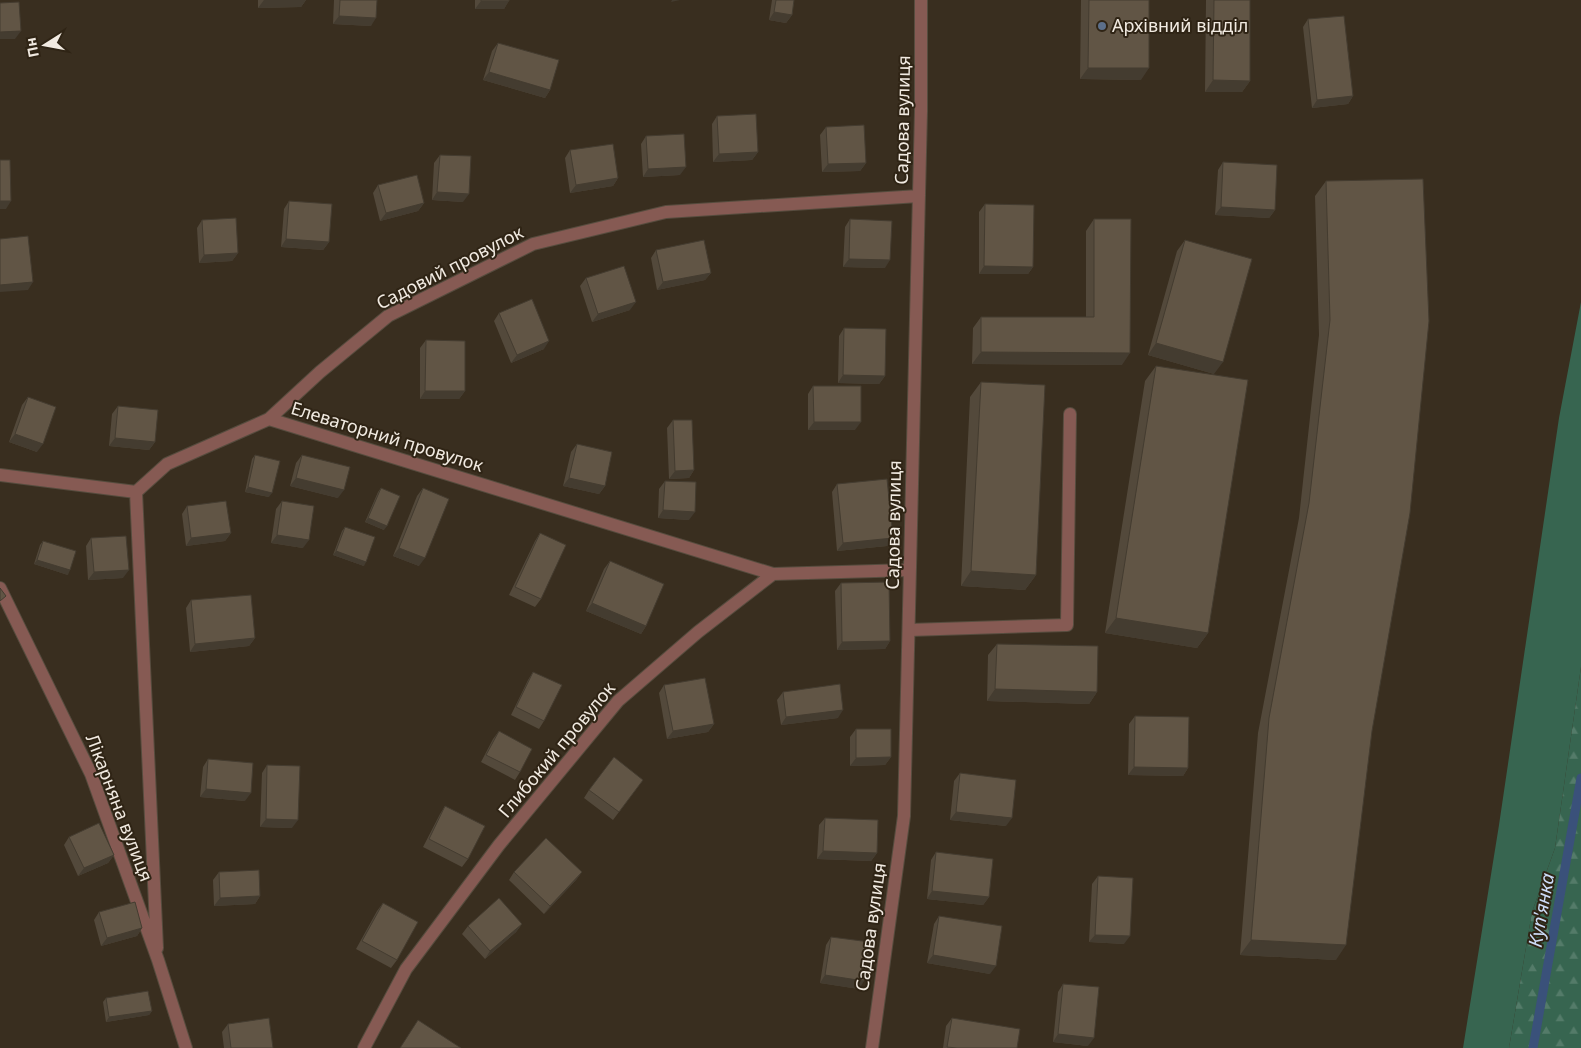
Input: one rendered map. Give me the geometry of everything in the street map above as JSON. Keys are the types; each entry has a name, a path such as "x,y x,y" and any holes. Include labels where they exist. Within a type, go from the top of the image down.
{"street":[{"name":"Садова вулиця","path":"872,1048 904,816 922,112 921,0"},
{"name":"Садовий провулок","path":"269,419 320,372 388,316 533,244 666,212 919,196"},
{"path":"909,630 1067,625 1070,414"},
{"name":"Елеваторний провулок","path":"136,492 166,464 269,419 772,574"},
{"path":"0,475 136,492 158,960"},
{"path":"772,574 910,570"},
{"name":"Глибокий провулок","path":"364,1048 406,969 500,845 618,701 698,632 772,574"},
{"name":"Лікарняна вулиця","path":"0,588 91,774 158,960 186,1048"}],"green space":[{"path":"1581,302 1581,667 1555,848 1532,912 1509,1048 1463,1048 1499,825 1559,418"},
{"path":"1581,667 1581,1048 1509,1048 1532,912 1555,848"}],"building":[{"path":"340,0 377,0 376,18 339,16"},
{"path":"509,0 509,1 481,1"},
{"path":"776,0 794,0 792,15 774,12"},
{"path":"1089,0 1149,0 1149,68 1088,68"},
{"path":"1214,0 1250,0 1250,81 1213,80"},
{"path":"19,2 21,31 0,32 0,3"},
{"path":"1344,16 1353,96 1317,100 1308,19"},
{"path":"498,43 559,60 550,90 489,72"},
{"path":"756,114 758,152 719,154 717,116"},
{"path":"864,125 866,163 828,164 826,127"},
{"path":"684,134 686,167 648,169 646,136"},
{"path":"613,144 618,178 576,185 570,150"},
{"path":"440,155 471,156 469,194 437,192"},
{"path":"0,160 10,160 11,201 0,201"},
{"path":"1223,162 1277,165 1275,210 1221,207"},
{"path":"417,175 424,203 386,213 378,185"},
{"path":"1423,179 1429,321 1410,513 1372,731 1346,945 1251,940 1269,718 1309,503 1330,320 1326,181"},
{"path":"289,201 332,204 329,242 286,239"},
{"path":"985,204 1034,205 1033,267 984,266"},
{"path":"236,218 238,253 204,255 202,220"},
{"path":"850,219 892,221 890,260 849,259"},
{"path":"1094,219 1131,219 1130,353 981,352 981,317 1094,317"},
{"path":"28,236 33,282 0,285 0,239"},
{"path":"704,240 711,273 663,282 656,250"},
{"path":"1185,240 1252,259 1223,362 1156,343"},
{"path":"624,266 636,302 598,314 586,278"},
{"path":"532,299 549,341 517,355 499,313"},
{"path":"844,328 886,329 885,376 843,375"},
{"path":"426,340 465,341 465,391 425,391"},
{"path":"1156,366 1248,380 1208,633 1116,618"},
{"path":"981,382 1045,385 1036,575 971,571"},
{"path":"813,386 861,386 861,422 814,422"},
{"path":"28,397 56,407 43,444 15,434"},
{"path":"118,406 158,410 155,442 115,438"},
{"path":"673,420 692,420 694,470 675,471"},
{"path":"577,444 612,452 605,486 569,478"},
{"path":"255,455 280,461 272,493 248,487"},
{"path":"302,455 350,467 344,490 296,478"},
{"path":"887,479 893,538 843,543 837,484"},
{"path":"665,481 696,482 695,512 663,510"},
{"path":"381,488 400,496 387,526 368,518"},
{"path":"423,488 449,499 425,558 399,548"},
{"path":"226,501 231,533 191,538 187,506"},
{"path":"282,501 314,506 309,540 277,535"},
{"path":"345,527 375,537 366,562 336,551"},
{"path":"540,533 566,545 541,599 515,587"},
{"path":"126,536 129,570 94,572 91,538"},
{"path":"43,541 76,551 70,570 37,560"},
{"path":"610,561 664,584 646,626 592,603"},
{"path":"889,582 890,641 842,642 841,583"},
{"path":"0,588 6,596 0,601"},
{"path":"251,595 255,638 195,644 191,600"},
{"path":"997,644 1098,646 1097,692 995,689"},
{"path":"533,672 562,685 544,721 516,707"},
{"path":"705,678 714,724 673,731 664,685"},
{"path":"840,684 843,710 786,717 783,692"},
{"path":"1135,716 1189,717 1188,768 1134,767"},
{"path":"856,729 891,729 891,757 856,758"},
{"path":"499,731 532,749 520,772 486,755"},
{"path":"614,757 643,780 619,812 589,790"},
{"path":"208,759 253,763 251,793 206,789"},
{"path":"267,765 300,766 298,820 266,819"},
{"path":"960,773 1016,780 1012,818 956,812"},
{"path":"445,806 485,826 468,859 429,839"},
{"path":"825,818 878,820 877,853 823,851"},
{"path":"99,823 114,855 84,868 69,837"},
{"path":"546,838 582,872 550,906 514,872"},
{"path":"936,852 993,859 989,897 932,891"},
{"path":"259,870 260,896 220,898 219,872"},
{"path":"1098,876 1133,878 1130,936 1095,935"},
{"path":"499,898 522,924 490,951 468,926"},
{"path":"135,902 142,928 107,938 99,912"},
{"path":"383,903 418,922 397,960 362,941"},
{"path":"939,916 1002,926 996,966 933,955"},
{"path":"831,937 870,942 864,981 825,975"},
{"path":"1063,984 1099,987 1094,1038 1058,1034"},
{"path":"148,991 152,1011 109,1017 106,998"},
{"path":"269,1018 273,1048 231,1048 228,1024"},
{"path":"952,1018 1020,1029 1017,1048 947,1047"},
{"path":"418,1020 461,1048 400,1048"}],"waterway":[{"name":"Куп'янка","path":"1533,1048 1581,778"}],"place":[{"name":"Архівний відділ","path":"1102,26"}]}
